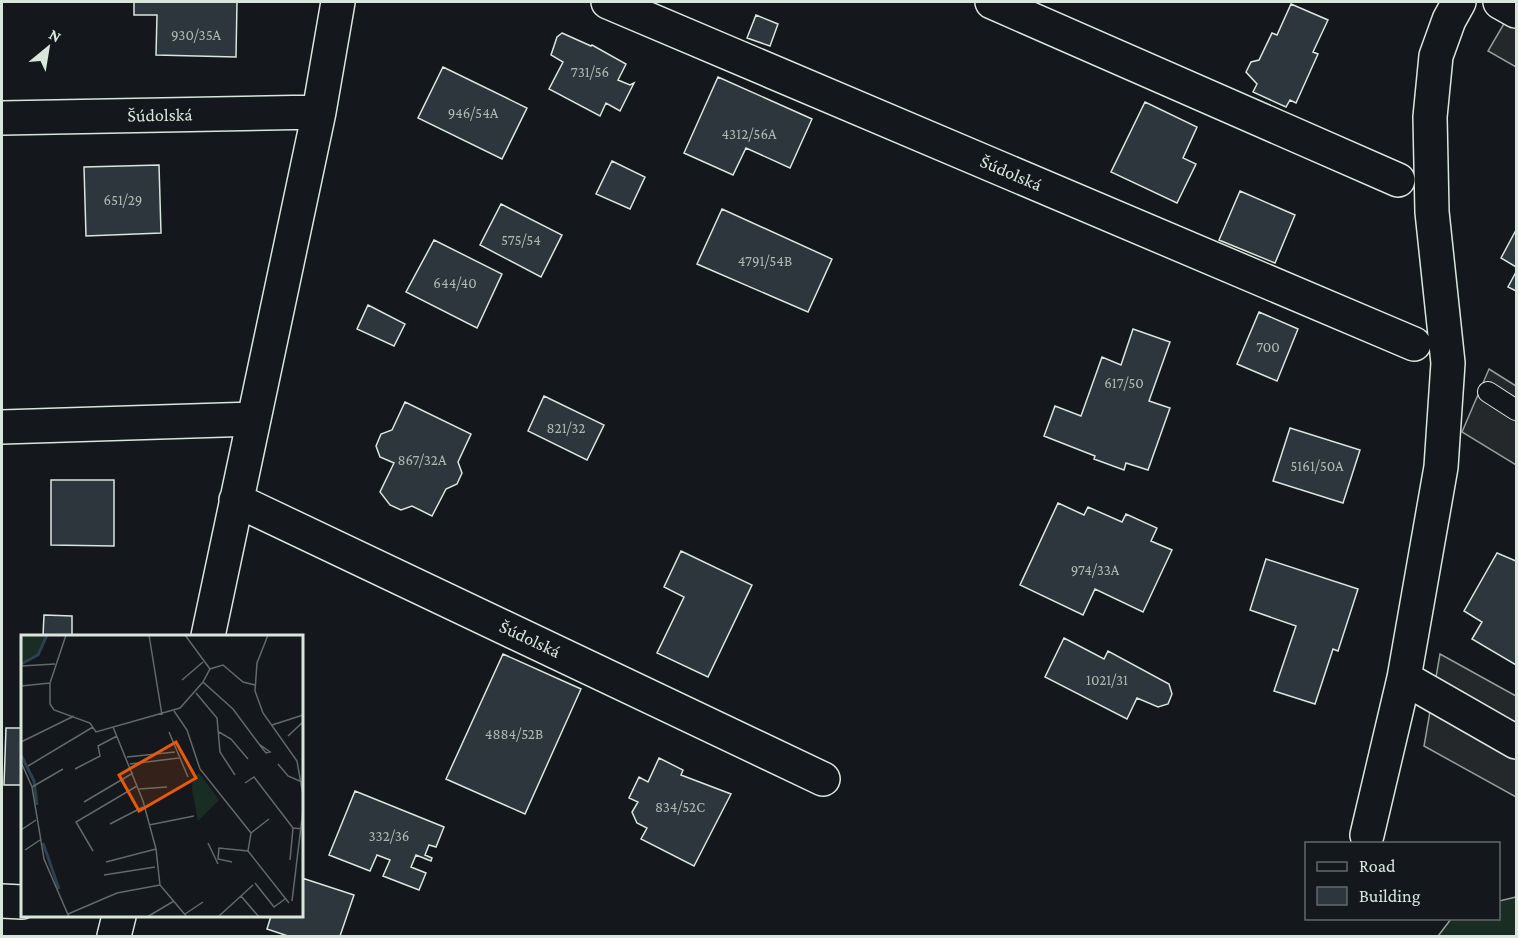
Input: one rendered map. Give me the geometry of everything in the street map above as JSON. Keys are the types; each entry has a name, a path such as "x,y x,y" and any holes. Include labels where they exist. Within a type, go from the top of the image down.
{"street":[{"path":"208,635 319,112 339,2"},
{"name":"Šúdolská","path":"609,2 1414,344"},
{"path":"992,2 1398,180"},
{"path":"1367,836 1404,678 1442,467 1448,363 1432,212 1430,117 1436,56 1449,20 1460,2"},
{"path":"1500,2 1516,10"},
{"name":"Šúdolská","path":"2,118 319,112"},
{"path":"2,427 254,418"},
{"name":"Šúdolská","path":"237,500 823,779"},
{"path":"1404,678 1516,742"},
{"path":"2,901 21,902"},
{"path":"114,936 119,917"}],"lane":[{"path":"1488,393 1516,410"}],"green space":[{"path":"1516,897 1516,936 1438,936 1450,920 1500,920 1500,901"}],"shaded area":[{"path":"1516,3 1516,67 1488,51"},
{"path":"1489,369 1516,386 1516,465 1462,432"},
{"path":"1440,654 1516,696 1516,797 1424,746"}],"building":[{"path":"134,2 237,2 236,57 156,55 157,15 134,15"},
{"path":"1291,4 1328,20 1313,52 1318,54 1296,103 1290,100 1286,107 1253,92 1257,84 1246,72 1251,62 1259,60 1272,33 1277,35"},
{"path":"756,15 778,24 770,46 747,38"},
{"path":"562,33 592,45 626,64 618,80 630,85 634,83 620,111 606,103 600,116 549,89 563,62 551,55 557,37"},
{"path":"443,67 527,108 502,159 418,118"},
{"path":"718,77 812,119 790,168 746,148 733,175 684,153"},
{"path":"1145,102 1197,127 1183,158 1196,164 1177,203 1111,172"},
{"path":"612,161 645,177 630,209 596,194"},
{"path":"159,165 161,233 86,236 84,167"},
{"path":"1240,191 1295,215 1275,263 1219,240"},
{"path":"501,204 562,235 541,277 480,245"},
{"path":"722,209 832,259 808,312 697,264"},
{"path":"1516,230 1516,267 1501,258"},
{"path":"434,240 502,274 477,328 406,292"},
{"path":"1516,272 1516,291 1508,287"},
{"path":"368,305 405,324 394,346 357,329"},
{"path":"1259,312 1298,329 1277,381 1237,364"},
{"path":"1133,329 1170,342 1149,401 1170,408 1148,470 1126,463 1124,470 1044,436 1055,406 1081,416 1102,357 1121,365"},
{"path":"544,396 604,425 587,460 528,431"},
{"path":"405,402 471,434 458,462 462,473 457,484 446,489 432,516 412,506 401,510 390,505 380,492 394,463 380,457 376,446 381,434 392,430"},
{"path":"1290,428 1360,450 1343,503 1273,481"},
{"path":"51,480 114,480 114,546 51,545"},
{"path":"1058,503 1084,515 1088,507 1122,522 1126,514 1157,528 1151,541 1172,550 1143,612 1095,589 1083,615 1020,585"},
{"path":"681,551 752,585 708,677 657,653 684,597 664,587"},
{"path":"1497,553 1516,561 1516,665 1472,639 1482,622 1464,611"},
{"path":"1266,559 1358,589 1338,651 1333,649 1315,704 1274,691 1296,626 1250,610"},
{"path":"44,615 72,616 72,635 43,635"},
{"path":"1064,638 1104,659 1108,651 1169,684 1172,694 1168,704 1158,707 1137,698 1127,719 1045,677"},
{"path":"503,654 581,689 525,814 446,779"},
{"path":"6,728 21,728 21,785 4,785"},
{"path":"659,758 683,770 681,775 731,794 694,866 641,839 647,828 637,823 632,812 638,802 629,798 639,777 648,782"},
{"path":"355,791 444,827 436,847 429,845 425,855 432,858 431,861 416,855 411,867 426,873 419,890 383,876 390,860 377,855 370,871 329,855"},
{"path":"303,878 354,895 340,936 288,936 267,929 271,917 303,917"}]}
